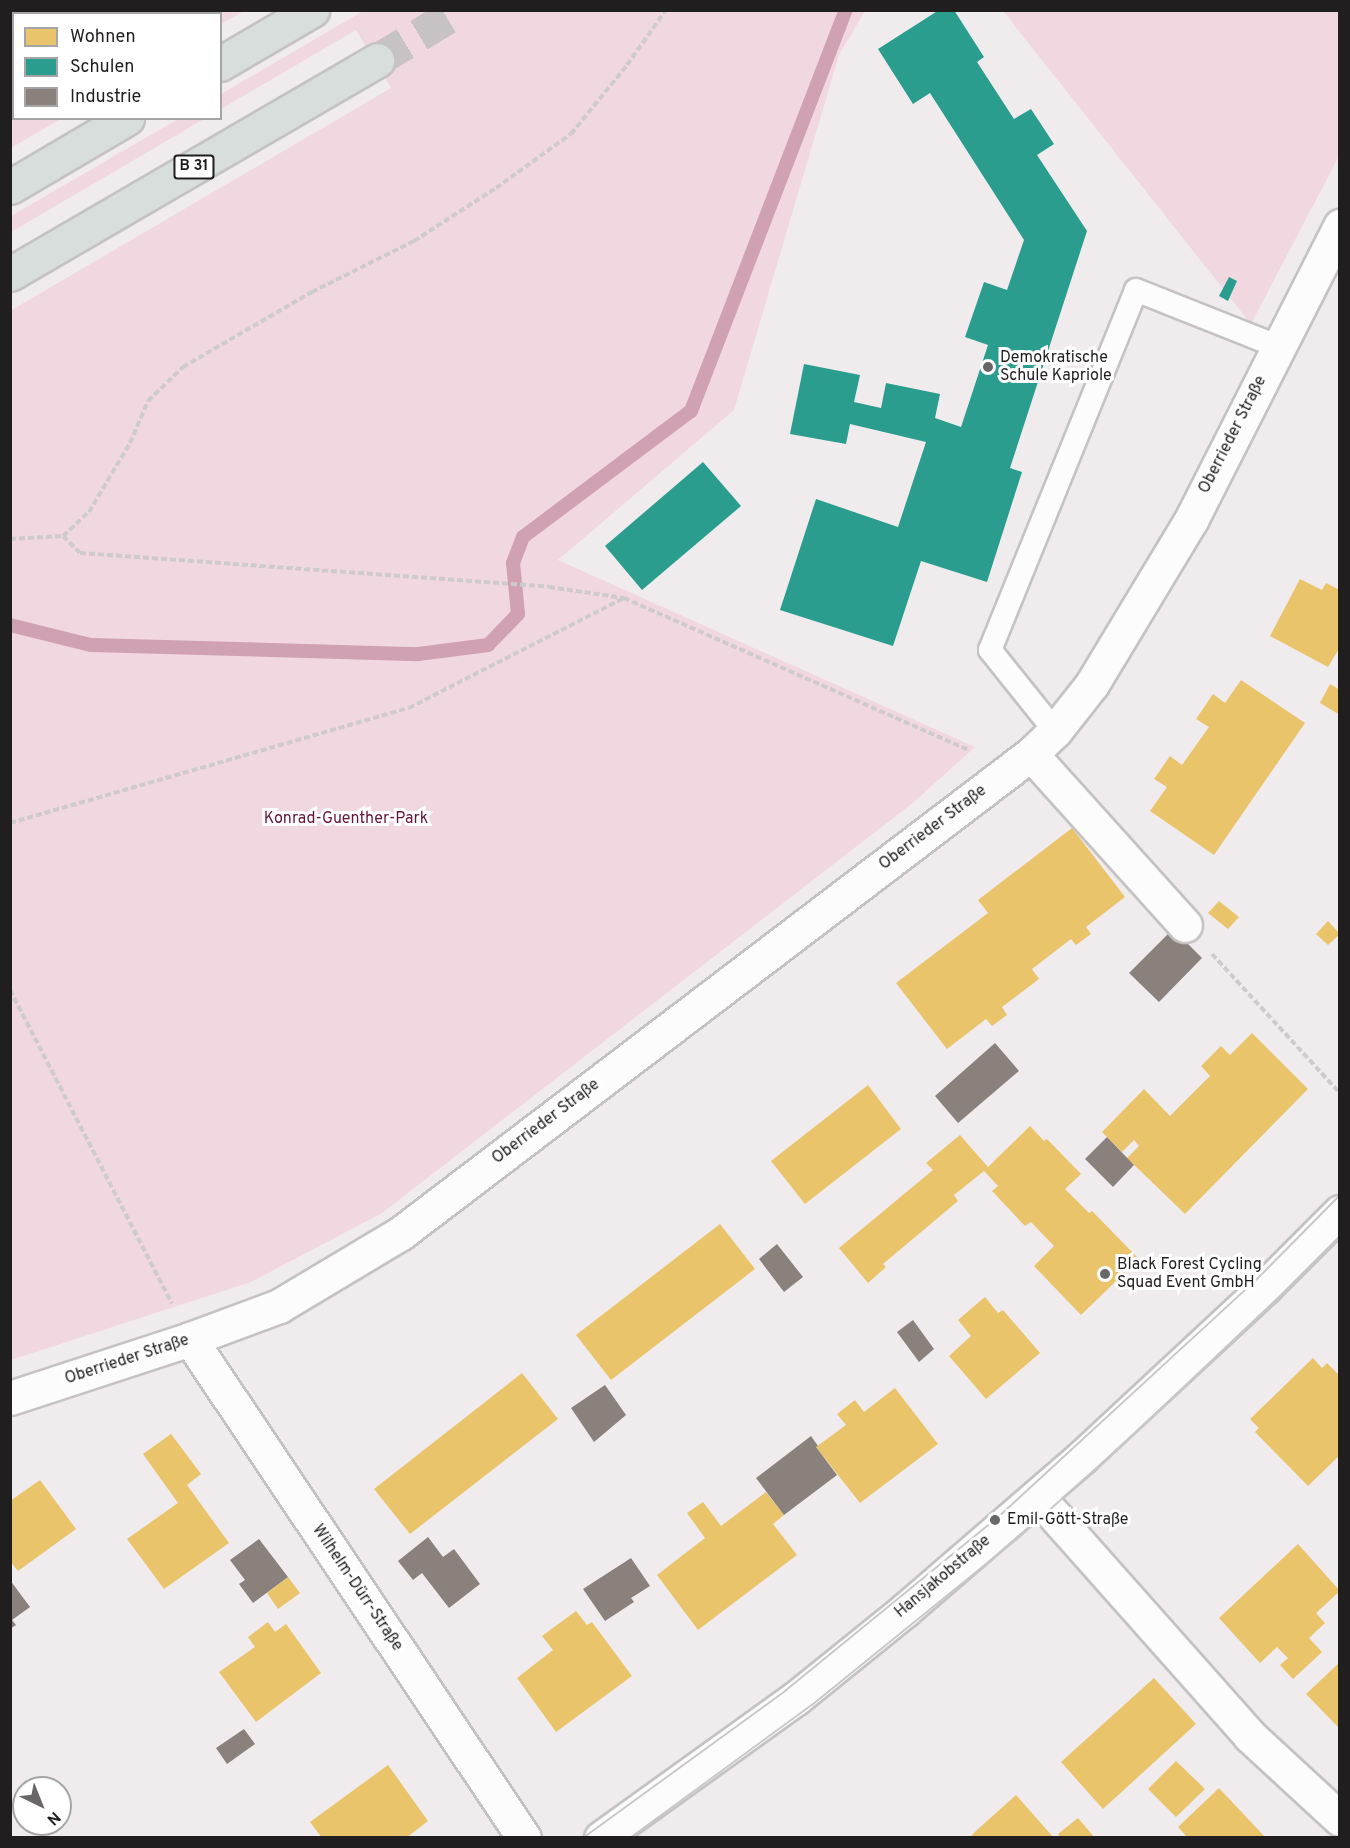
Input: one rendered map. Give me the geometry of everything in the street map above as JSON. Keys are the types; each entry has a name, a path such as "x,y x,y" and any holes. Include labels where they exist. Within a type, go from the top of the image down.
{"highway":[{"path":"222,63 312,10"},
{"name":"B 31","path":"10,274 377,60"},
{"path":"10,187 124,120"}],"street":[{"name":"Oberrieder Straße","path":"10,1398 190,1339 279,1306 401,1233 1031,754 1055,731 1092,684 1191,520 1277,346 1340,226"},
{"path":"1031,754 1185,925"},
{"name":"Hansjakobstraße","path":"602,1838 796,1698 905,1610 1038,1497 1265,1287 1340,1212"},
{"name":"Wilhelm-Dürr-Straße","path":"190,1339 524,1838"},
{"path":"1038,1497 1250,1736 1340,1819"}],"lane":[{"path":"1055,731 990,650 1136,290 1277,346"}],"path":[{"path":"10,538 63,536 89,512 130,443 148,401 183,367 312,292 414,241 496,188 571,134 627,65 666,10"},
{"path":"63,536 80,553 549,587 624,598 978,754 1001,777"},
{"path":"10,823 409,708 624,598"},
{"path":"1185,925 1340,1093"},
{"path":"10,990 190,1339"}],"green space":[{"path":"142,10 244,11 222,23 222,12 140,12"},
{"name":"Konrad-Guenther-Park","path":"363,11 865,11 839,55 734,410 558,560 975,747 914,802 382,1213 251,1282 11,1360 10,311 391,88 356,30 222,108 222,93"},
{"path":"1003,11 1339,11 1339,156 1251,324"},
{"path":"11,87 12,120 59,120 11,148"},
{"path":"176,120 202,120 11,232 11,216"}],"building: Wohnen":[{"path":"1300,579 1322,590 1326,583 1340,590 1340,647 1328,667 1270,636"},
{"path":"1241,680 1305,723 1214,855 1150,811 1167,787 1154,779 1170,756 1182,765 1209,727 1196,719 1213,694 1225,703"},
{"path":"1330,684 1340,690 1340,715 1320,703"},
{"path":"1072,828 1125,897 1086,927 1091,934 1076,945 1071,939 1032,969 1039,979 1002,1007 1007,1015 992,1026 986,1019 947,1049 896,983 988,913 978,900"},
{"path":"1219,901 1239,917 1228,929 1208,913"},
{"path":"1328,921 1340,934 1328,945 1316,934"},
{"path":"1252,1033 1308,1089 1185,1214 1127,1158 1139,1146 1134,1140 1122,1152 1102,1132 1144,1089 1170,1116 1210,1076 1201,1066 1221,1046 1230,1055"},
{"path":"868,1085 901,1129 805,1204 771,1161"},
{"path":"1030,1126 1044,1141 1047,1139 1081,1174 1065,1189 1089,1213 1092,1211 1139,1259 1081,1315 1034,1266 1054,1246 1031,1222 1025,1226 992,1191 998,1186 984,1171 954,1195 958,1201 883,1264 886,1267 868,1283 839,1248 933,1170 926,1163 960,1135 988,1167"},
{"path":"720,1224 755,1269 611,1380 576,1335"},
{"path":"985,1297 998,1313 1003,1310 1040,1353 986,1399 949,1356 971,1336 958,1320"},
{"path":"1313,1358 1322,1368 1327,1363 1340,1376 1340,1455 1308,1486 1255,1432 1259,1428 1250,1419"},
{"path":"522,1373 558,1419 410,1534 374,1489"},
{"path":"895,1388 938,1444 860,1503 816,1447 846,1425 837,1414 855,1400 864,1412"},
{"path":"171,1434 201,1474 187,1485 229,1543 164,1589 127,1539 178,1503 143,1454"},
{"path":"40,1480 76,1529 18,1571 10,1561 10,1501"},
{"path":"766,1492 784,1515 773,1524 797,1555 698,1630 657,1575 705,1538 687,1513 703,1502 721,1526"},
{"path":"1298,1544 1340,1591 1316,1613 1325,1623 1309,1638 1322,1652 1293,1679 1280,1665 1288,1658 1277,1647 1260,1663 1219,1618"},
{"path":"288,1577 300,1593 278,1609 267,1593"},
{"path":"576,1611 587,1625 592,1622 632,1676 556,1732 517,1678 553,1650 542,1636"},
{"path":"268,1622 275,1632 286,1624 321,1673 256,1722 219,1672 255,1647 248,1637"},
{"path":"1340,1662 1340,1729 1306,1694"},
{"path":"1154,1678 1196,1724 1103,1809 1061,1762"},
{"path":"1176,1761 1205,1789 1176,1817 1148,1789"},
{"path":"388,1765 428,1821 406,1838 322,1838 310,1822"},
{"path":"1219,1788 1266,1838 1188,1838 1178,1827"},
{"path":"1016,1795 1054,1838 969,1838 977,1830"},
{"path":"1078,1818 1095,1838 1061,1838 1058,1834"}],"building: Schulen":[{"path":"939,10 954,10 984,57 977,62 1014,119 1031,109 1054,144 1037,155 1087,231 1010,468 1022,472 987,582 921,561 893,646 780,610 816,499 898,527 926,442 850,424 846,444 790,434 804,364 860,375 854,402 881,408 886,383 940,394 935,418 961,427 988,345 965,337 984,282 1007,290 1024,240 930,93 913,104 878,49"},
{"path":"1229,277 1237,281 1228,301 1219,296"},
{"path":"703,462 741,506 642,590 605,546"}],"building: Industrie":[{"path":"1173,929 1202,958 1159,1002 1129,973"},
{"path":"995,1043 1019,1071 958,1123 935,1096"},
{"path":"1107,1137 1134,1165 1113,1187 1085,1159"},
{"path":"777,1244 803,1277 784,1292 759,1259"},
{"path":"913,1320 934,1349 919,1362 897,1332"},
{"path":"605,1385 626,1415 594,1442 571,1408"},
{"path":"811,1436 818,1446 816,1447 837,1475 784,1515 756,1478"},
{"path":"428,1537 443,1557 454,1549 480,1584 449,1608 422,1573 413,1580 398,1561"},
{"path":"259,1539 288,1577 253,1603 239,1584 245,1580 230,1560"},
{"path":"631,1558 650,1586 631,1598 634,1602 605,1621 583,1589"},
{"path":"10,1580 30,1607 12,1620 16,1625 10,1629"},
{"path":"244,1729 255,1744 227,1764 216,1748"}],"waterway":[{"path":"10,625 91,645 418,654 488,645 518,614 513,563 523,537 691,411 846,10"}],"tunnel":[{"path":"377,60 460,10"}],"tram line":[{"path":"583,1838 785,1691 995,1520 1257,1279 1340,1195"},
{"path":"630,1838 812,1705 1016,1540 1130,1438 1340,1236"}],"place":[{"name":"Demokratische Schule Kapriole","path":"988,367"},
{"name":"Black Forest Cycling Squad Event GmbH","path":"1105,1274"},
{"name":"Emil-Gött-Straße","path":"995,1520"}]}
